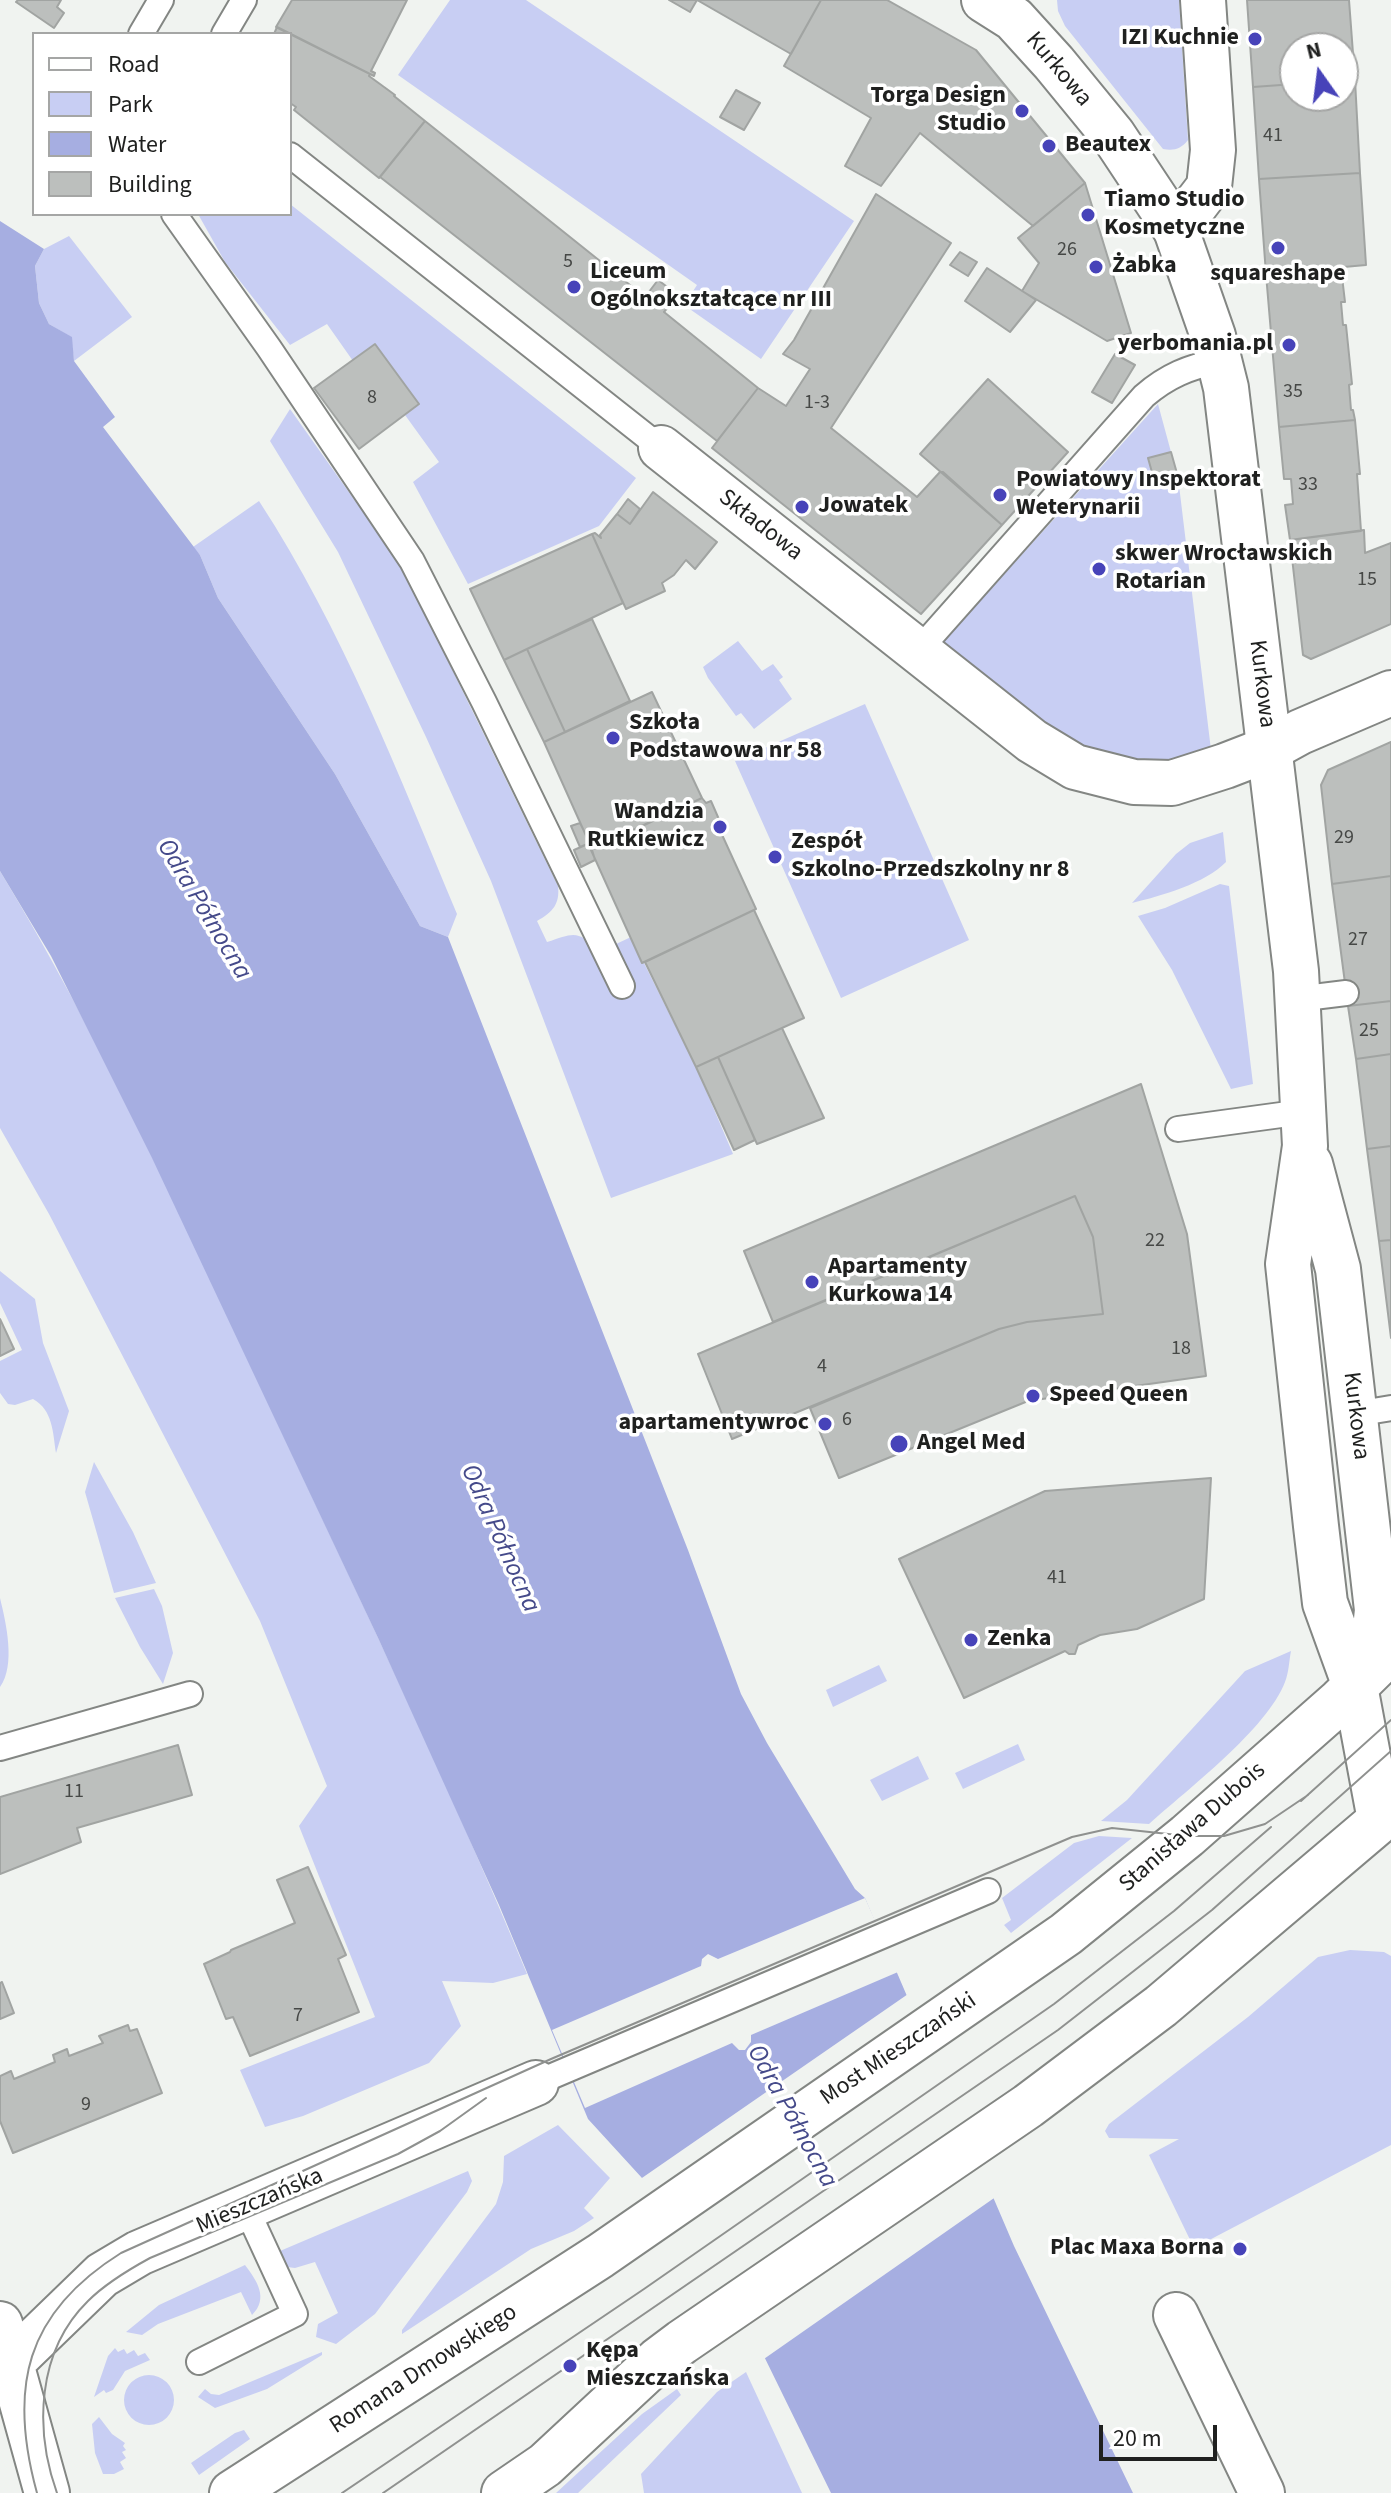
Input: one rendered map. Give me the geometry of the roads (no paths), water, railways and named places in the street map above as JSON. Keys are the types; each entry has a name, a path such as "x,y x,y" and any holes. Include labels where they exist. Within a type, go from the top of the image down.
{"main road":[{"path":"1176,230 1209,187 1213,150 1203,0"},
{"name":"Kurkowa","path":"989,1 1014,19 1113,135 1176,230 1213,336 1226,388 1296,971 1304,1129 1288,1264 1325,1603 1355,1686 1388,1817"},
{"name":"Składowa","path":"661,448 1032,741 1075,767 1134,782 1172,783 1269,749 1300,732 1391,693"},
{"name":"Kurkowa","path":"1304,1129 1373,1411 1378,1497 1377,1610 1374,1639 1355,1686"},
{"name":"Stanisława Dubois","path":"986,1992 1066,1934 1187,1836 1391,1651"},
{"path":"504,2493 545,2465 658,2360 682,2342 1028,2106 1161,2006 1388,1817"},
{"name":"Most Mieszczański","path":"615,2245 986,1992"},
{"name":"Mieszczańska","path":"47,2493 5,2344 102,2275 139,2253 552,2076"},
{"name":"Romana Dmowskiego","path":"232,2493 615,2245"},
{"path":"1176,2315 1262,2493"}],"lane":[{"path":"142,32 161,0"},
{"path":"225,32 244,0"},
{"name":"Składowa","path":"292,157 661,448"},
{"path":"175,216 269,348 412,561 622,986"},
{"path":"918,651 1144,396 1162,381 1182,371 1219,361"},
{"path":"1297,999 1346,993"},
{"path":"1178,1129 1304,1129"},
{"path":"0,1748 190,1694"},
{"path":"552,2076 988,1891"},
{"path":"199,2362 295,2314 246,2208"}],"water":[{"name":"Odra Północna","path":"0,221 44,249 35,266 39,303 49,324 72,337 74,361 115,417 103,427 200,555 218,598 335,774 420,926 448,937 688,1550 741,1694 855,1889 865,1898 1014,2246 1133,2493 831,2493 757,2342 642,2178 588,2119 499,1905 379,1640 152,1158 51,956 0,871"}],"tram line":[{"path":"1301,1801 1391,1720"},
{"path":"383,2493 1058,2030 1212,1910 1391,1751"},
{"path":"37,2493 24,2420 32,2356 45,2328 63,2301 89,2276 121,2253 551,2059 1072,1837 1112,1828 1187,1836 1224,1836 1265,1824 1308,1795"},
{"path":"342,2493 644,2289 1054,2004 1174,1911 1271,1827"},
{"path":"57,2493 45,2443 45,2392 58,2343 71,2321 95,2294 150,2258 398,2154 440,2131 486,2098"}],"place":[{"name":"IZI Kuchnie","path":"1255,39"},
{"name":"Torga Design Studio","path":"1022,111"},
{"name":"Beautex","path":"1049,146"},
{"name":"Tiamo Studio Kosmetyczne","path":"1088,215"},
{"name":"squareshape","path":"1278,248"},
{"name":"Żabka","path":"1096,267"},
{"name":"Liceum Ogólnokształcące nr III","path":"574,287"},
{"name":"yerbomania.pl","path":"1289,345"},
{"name":"Powiatowy Inspektorat Weterynarii","path":"1000,495"},
{"name":"Jowatek","path":"802,507"},
{"name":"skwer Wrocławskich Rotarian","path":"1099,569"},
{"name":"Szkoła Podstawowa nr 58","path":"613,738"},
{"name":"Wandzia Rutkiewicz","path":"720,827"},
{"name":"Zespół Szkolno-Przedszkolny nr 8","path":"775,857"},
{"name":"Apartamenty Kurkowa 14","path":"812,1282"},
{"name":"Speed Queen","path":"1033,1396"},
{"name":"apartamentywroc","path":"825,1424"},
{"name":"Angel Med","path":"899,1444"},
{"name":"Zenka","path":"971,1640"},
{"name":"Plac Maxa Borna","path":"1240,2249"},
{"name":"Kępa Mieszczańska","path":"570,2366"}]}
